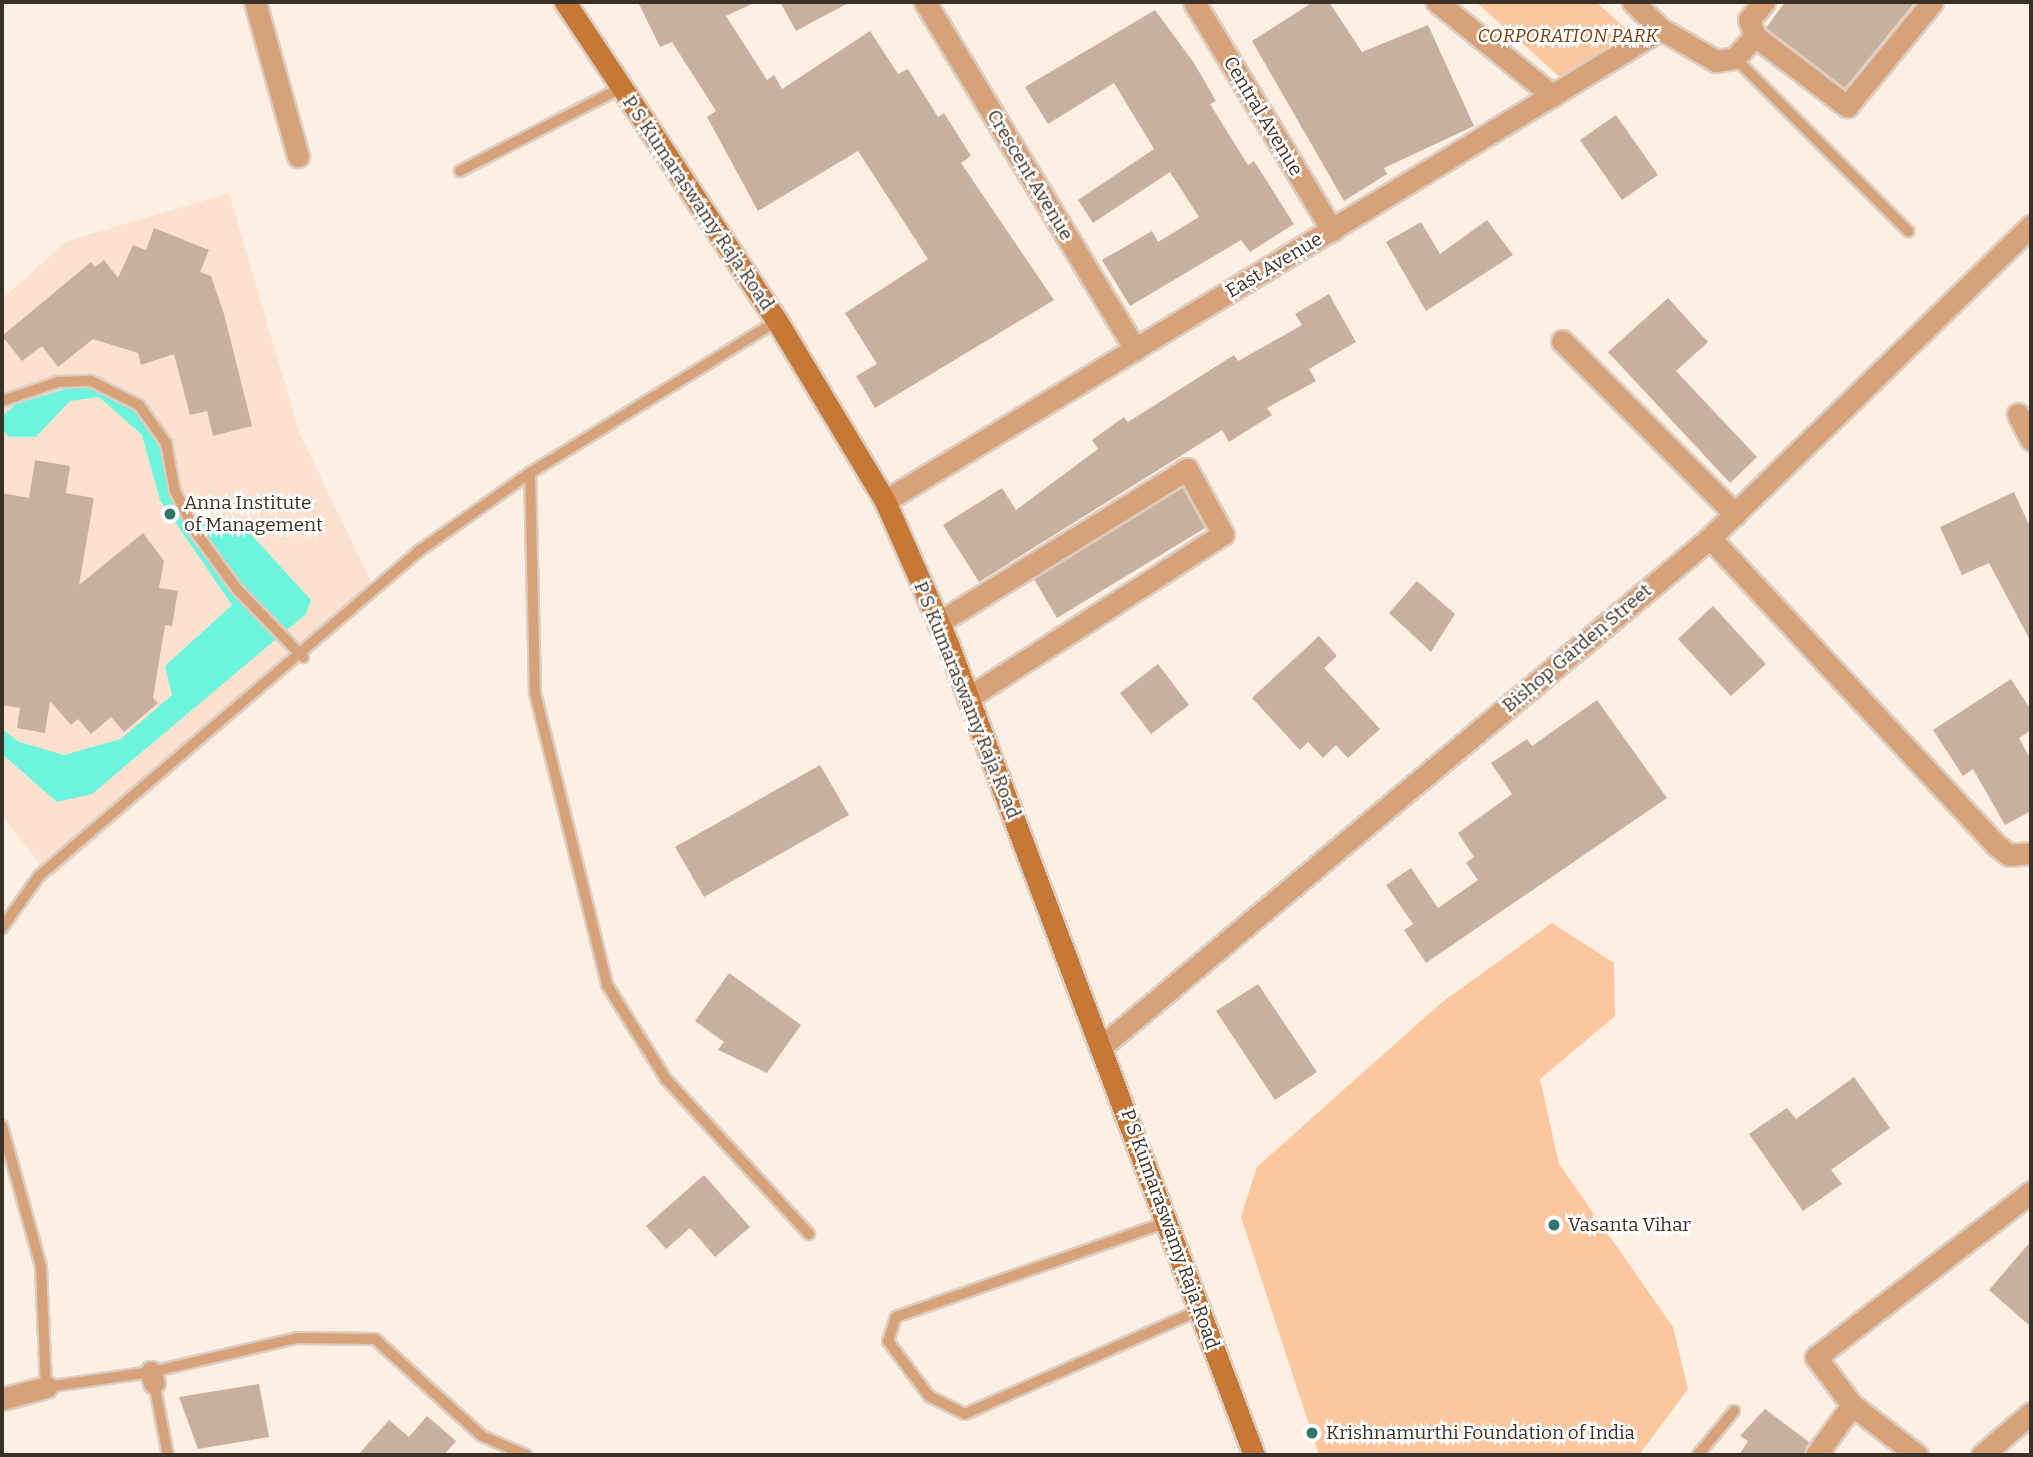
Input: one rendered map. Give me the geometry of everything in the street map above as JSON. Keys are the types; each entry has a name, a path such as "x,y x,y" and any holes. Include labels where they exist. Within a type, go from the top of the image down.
{"street":[{"path":"255,2 298,156"},
{"name":"P S Kumaraswamy Raja Road","path":"565,2 777,321 885,501 968,698 1102,1046 1254,1455"},
{"name":"Crescent Avenue","path":"925,2 1135,349"},
{"name":"Central Avenue","path":"1194,2 1332,230"},
{"path":"1437,2 1553,96"},
{"path":"1633,2 1661,29 1716,61 1735,58 1755,36"},
{"path":"1764,2 1749,20 1755,36 1847,106 1933,2"},
{"name":"East Avenue","path":"885,501 1661,29"},
{"name":"Bishop Garden Street","path":"1102,1046 1710,538 2031,226"},
{"path":"1562,341 1735,514"},
{"path":"2018,414 2031,440"},
{"path":"938,623 1187,469 1223,534 968,698"},
{"path":"1710,538 1996,845 2009,855 2031,853"},
{"path":"1917,1455 1852,1405 1816,1357 2031,1192"},
{"path":"2,1399 46,1387"},
{"path":"1816,1455 1852,1405"},
{"path":"1982,1455 2031,1413"}],"lane":[{"path":"1735,58 1908,232"},
{"path":"460,171 621,88"},
{"path":"2,928 39,876 303,657 419,551 530,473 777,321"},
{"path":"2,401 58,382 92,381 116,391 159,428 183,510 237,589 303,657"},
{"path":"530,473 535,693 607,985 666,1079 809,1234"},
{"path":"2,1126 41,1267 46,1387 153,1378 297,1338 375,1339 482,1436 526,1455"},
{"path":"1167,1222 896,1317 888,1341 929,1396 965,1414 1200,1311"},
{"path":"153,1378 168,1455"},
{"path":"1698,1455 1734,1412"}],"shaded area":[{"name":"Anna Institute of Management","path":"229,193 299,432 378,596 51,878 2,816 2,299 67,241"}],"green space":[{"name":"CORPORATION PARK","path":"1476,2 1596,2 1631,33 1563,80"},
{"path":"1552,923 1614,963 1615,1016 1540,1079 1559,1164 1673,1327 1688,1389 1639,1455 1319,1455 1241,1217 1257,1167 1441,1003"}],"water":[{"path":"85,383 117,395 143,417 163,448 179,516 205,524 235,517 311,600 306,614 92,794 57,802 2,754 2,729 19,742 64,755 121,739 172,695 165,666 232,605 160,500 142,435 99,397 70,401 36,437 9,437 2,430 2,416 16,404"}],"building":[{"path":"638,2 756,2 726,16 767,80 774,75 782,89 870,31 898,74 908,69 938,117 944,113 971,156 961,163 1054,300 875,408 856,376 877,364 845,313 928,259 858,151 758,211 707,117 716,111 672,42 660,47"},
{"path":"780,2 850,2 796,31"},
{"path":"1313,2 1329,2 1362,52 1428,25 1474,126 1384,168 1387,174 1344,201 1252,41"},
{"path":"1785,2 1915,2 1845,88 1766,28"},
{"path":"1155,10 1194,63 1216,101 1210,104 1248,165 1254,161 1294,224 1250,252 1241,240 1130,306 1102,260 1152,231 1158,242 1199,217 1170,172 1093,223 1078,200 1154,149 1114,83 1048,124 1025,87"},
{"path":"1616,115 1658,175 1622,200 1580,140"},
{"path":"1487,220 1513,255 1426,311 1386,242 1421,222 1440,254"},
{"path":"154,228 209,250 200,272 211,276 224,314 252,426 213,436 207,411 190,415 174,354 141,365 138,353 93,339 58,367 42,346 22,361 2,336 91,262 95,267 104,260 118,278 133,245 146,250"},
{"path":"1329,294 1356,342 1309,369 1316,381 1267,408 1272,415 1229,442 1222,430 979,582 943,525 1002,488 1016,510 1098,449 1092,440 1124,417 1128,422 1234,355 1238,361 1302,325 1295,314"},
{"path":"1668,298 1708,342 1676,371 1757,457 1730,483 1608,352"},
{"path":"35,460 70,466 66,493 94,498 79,585 143,533 164,561 159,588 178,591 172,626 165,625 153,698 158,703 124,732 111,717 91,734 78,719 71,725 50,701 45,733 17,728 20,708 2,705 2,493 29,498"},
{"path":"1182,487 1205,528 1057,618 1034,579"},
{"path":"2014,492 2031,529 2031,642 1989,563 1962,575 1940,527"},
{"path":"1417,581 1455,614 1431,652 1389,613"},
{"path":"1713,606 1766,664 1731,696 1678,639"},
{"path":"1319,636 1337,656 1324,668 1380,729 1348,758 1336,745 1323,758 1308,742 1300,750 1252,698"},
{"path":"1158,664 1189,705 1151,734 1120,693"},
{"path":"2011,679 2031,710 2031,730 2019,738 2031,760 2031,811 2005,825 1973,769 1963,776 1933,730"},
{"path":"1597,700 1667,798 1426,963 1404,930 1413,924 1386,885 1411,868 1438,908 1478,880 1466,863 1474,857 1458,833 1512,794 1491,763 1527,739 1532,746"},
{"path":"820,765 849,815 704,897 675,847"},
{"path":"729,973 801,1025 767,1073 718,1050 724,1042 695,1021"},
{"path":"1258,984 1317,1072 1275,1100 1216,1011"},
{"path":"1854,1077 1890,1128 1831,1170 1842,1184 1803,1211 1749,1134 1787,1108 1796,1119"},
{"path":"704,1175 750,1227 715,1257 690,1228 666,1249 646,1226"},
{"path":"2031,1241 2031,1327 1989,1290"},
{"path":"259,1384 269,1437 198,1449 179,1397"},
{"path":"1765,1409 1809,1442 1803,1455 1739,1455 1748,1441 1740,1436"},
{"path":"427,1416 456,1441 444,1455 358,1455 389,1420 409,1437"}],"place":[{"name":"Anna Institute of Management","path":"170,514"},
{"name":"Vasanta Vihar","path":"1554,1225"},
{"name":"Krishnamurthi Foundation of India","path":"1312,1433"}]}
